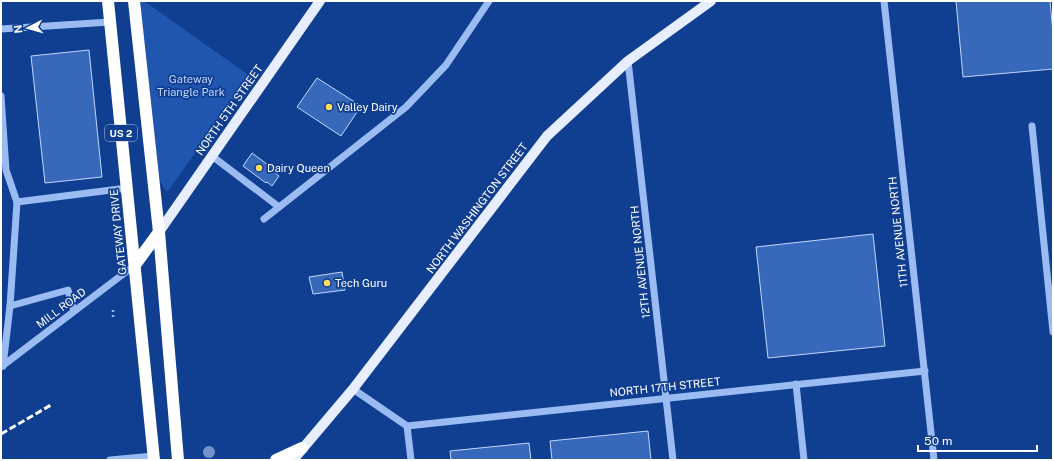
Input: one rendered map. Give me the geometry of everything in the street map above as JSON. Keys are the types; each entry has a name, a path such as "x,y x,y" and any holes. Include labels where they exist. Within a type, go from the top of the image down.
{"highway":[{"name":"GATEWAY DRIVE","path":"108,1 154,458"},
{"name":"US 2","path":"134,1 159,232 178,460"},
{"path":"135,265 159,232"},
{"path":"276,460 302,448"}],"main road":[{"name":"NORTH 5TH STREET","path":"159,232 320,1"},
{"name":"NORTH WASHINGTON STREET","path":"292,460 354,389 547,136 628,61 711,1"}],"street":[{"path":"264,219 406,106 446,65 489,1"},
{"name":"11TH AVENUE NORTH","path":"884,1 934,460"},
{"path":"1,28 110,22"},
{"name":"12TH AVENUE NORTH","path":"628,61 672,460"},
{"path":"1,96 6,170 17,202 10,306 2,366"},
{"path":"1032,126 1053,332"},
{"path":"212,156 279,207"},
{"path":"17,202 127,188"},
{"name":"MILL ROAD","path":"2,366 135,265"},
{"path":"10,306 68,290 74,312"},
{"name":"NORTH 17TH STREET","path":"407,426 925,371"},
{"path":"796,384 804,460"},
{"path":"354,389 407,426 411,460"},
{"path":"110,460 154,458"}],"path":[{"path":"113,310 113,318"}],"green space":[{"name":"Gateway Triangle Park","path":"140,1 144,1 250,76 168,191 165,190 159,178"}],"building":[{"path":"956,1 1050,1 1053,33 1053,69 963,77"},
{"path":"89,50 102,177 45,183 31,56"},
{"name":"Valley Dairy","path":"317,78 361,106 341,136 297,107"},
{"name":"Dairy Queen","path":"252,153 275,170 274,172 279,176 272,186 243,166"},
{"path":"873,234 885,346 768,358 756,247"},
{"name":"Tech Guru","path":"342,272 345,290 313,294 309,277"},
{"path":"648,431 651,460 552,460 550,441"},
{"path":"529,443 531,460 451,460 450,451"}],"railway":[{"path":"1,434 51,405"}],"place":[{"name":"Valley Dairy","path":"329,107"},
{"name":"Dairy Queen","path":"259,168"},
{"name":"Tech Guru","path":"327,283"}]}
